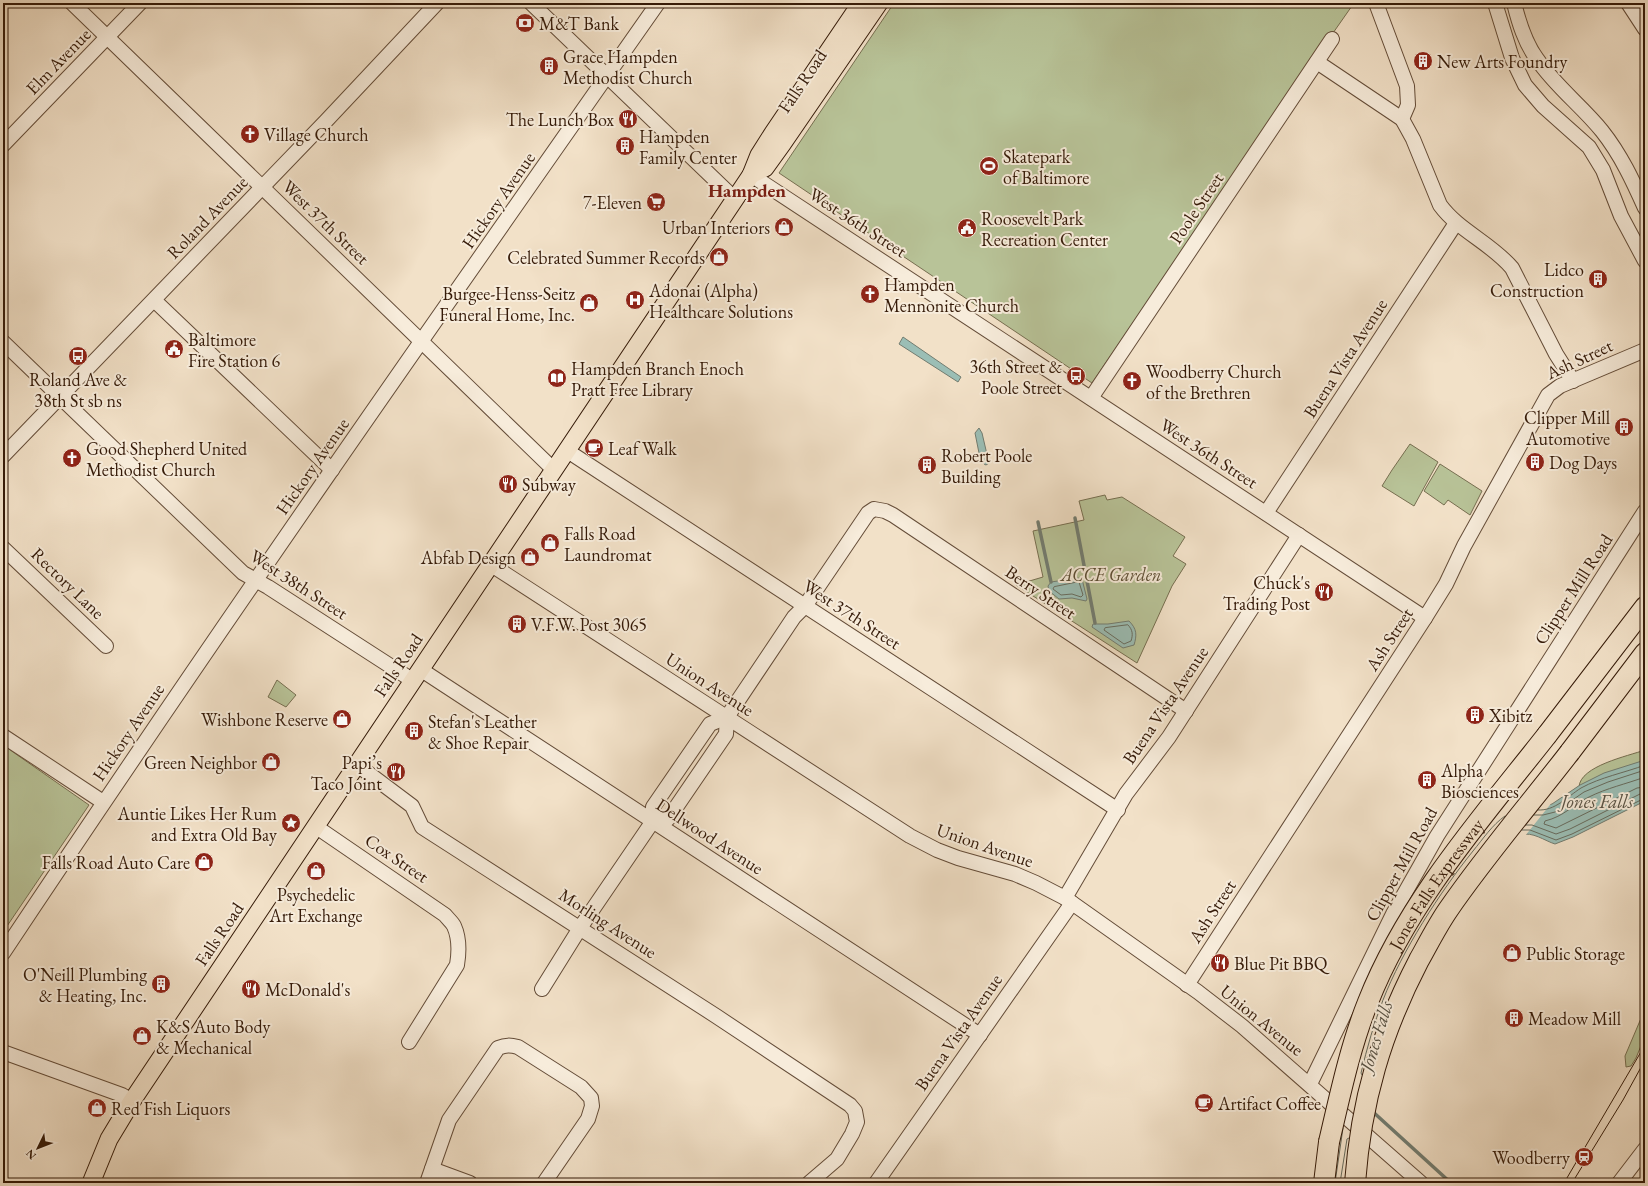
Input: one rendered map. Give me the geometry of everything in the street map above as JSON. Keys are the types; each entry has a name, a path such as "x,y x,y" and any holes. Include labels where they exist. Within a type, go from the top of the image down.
{"highway":[{"name":"Jones Falls Expressway","path":"1324,1183 1329,1142 1352,1046 1368,1002 1383,968 1416,908 1443,868 1645,607"},
{"name":"Jones Falls Expressway","path":"1355,1183 1358,1149 1371,1078 1391,1020 1408,982 1447,912 1645,653"}],"main road":[{"name":"Falls Road","path":"93,1182 109,1139 132,1101 735,198 750,175 759,155 773,133 861,3"},
{"name":"Falls Road","path":"750,175 765,168 779,150 879,3"}],"street":[{"name":"West 37th Street","path":"72,3 553,469"},
{"name":"Elm Avenue","path":"3,143 140,3"},
{"name":"Roland Avenue","path":"3,456 326,121 437,3"},
{"path":"531,3 735,198"},
{"name":"Hickory Avenue","path":"3,953 103,802 256,580 658,3"},
{"path":"1376,3 1407,86 1408,105 1402,119"},
{"path":"1495,3 1512,58 1525,85 1544,106 1581,138 1593,152 1603,170 1621,216 1645,262"},
{"path":"1514,3 1525,40 1536,59 1550,77 1575,100 1621,156 1645,208"},
{"path":"1628,3 1645,29"},
{"name":"Poole Street","path":"1091,398 1332,39"},
{"path":"1317,62 1402,119 1413,139 1440,205 1447,215 1456,223 1503,258 1512,268 1556,354 1574,381"},
{"name":"West 36th Street","path":"750,175 1425,618"},
{"name":"Buena Vista Avenue","path":"1266,513 1456,223"},
{"path":"154,300 332,470"},
{"name":"West 38th Street","path":"3,342 238,569 416,674"},
{"name":"Ash Street","path":"1187,985 1446,584 1544,400 1552,390 1645,350"},
{"name":"West 37th Street","path":"566,450 1118,810"},
{"name":"Berry Street","path":"805,606 868,513 874,509 885,511 1186,711"},
{"name":"Clipper Mill Road","path":"1310,1084 1390,921 1437,836 1645,511"},
{"name":"Buena Vista Avenue","path":"876,1183 980,1035 1068,901 1137,778 1169,737 1299,534"},
{"name":"Rectory Lane","path":"3,548 106,646"},
{"name":"Union Avenue","path":"490,564 923,843 958,858 1015,874 1036,883 1068,901 1187,985 1242,1026 1326,1098 1421,1183"},
{"path":"653,821 668,818 726,734 727,717 794,617 805,606"},
{"name":"Dellwood Avenue","path":"416,674 653,821 980,1035"},
{"path":"542,989 580,928 653,821 653,808 710,724 727,717"},
{"path":"3,736 103,802"},
{"name":"Morling Avenue","path":"356,764 412,806 422,827 580,928 850,1105 855,1111 857,1122 855,1129 837,1159 809,1183"},
{"name":"Cox Street","path":"315,826 445,916 454,926 458,946 457,965 409,1042"},
{"path":"427,1183 444,1129 498,1048 505,1045 518,1047 580,1087 591,1098 591,1112 544,1183"},
{"path":"3,1052 122,1095 132,1101"},
{"path":"1619,1183 1645,1149"},
{"path":"432,1169 470,1183"}],"green space":[{"path":"894,3 1354,3 1226,186 1092,383 779,173"},
{"path":"1410,444 1438,462 1414,506 1382,486"},
{"path":"1440,464 1482,491 1470,515 1448,500 1444,505 1424,491"},
{"name":"ACCE Garden","path":"1105,495 1107,500 1122,497 1185,537 1173,556 1186,564 1172,586 1137,663 1016,585 1043,577 1033,531 1084,520 1079,501"},
{"path":"277,680 296,695 286,707 268,697"},
{"path":"3,745 89,805 3,932"},
{"path":"1645,750 1645,763 1579,787 1581,780 1587,773 1606,763"},
{"path":"1645,1009 1645,1036 1636,1058 1631,1066 1626,1067 1625,1056"}],"water":[{"path":"903,337 961,377 958,382 899,344"},
{"path":"979,428 982,433 989,463 986,465 980,458 975,433"},
{"path":"1078,578 1082,579 1087,599 1086,601 1072,598 1059,599 1049,591 1048,586 1051,582"},
{"path":"1129,621 1135,629 1135,641 1134,645 1123,648 1092,627 1093,624 1108,624"},
{"name":"Jones Falls","path":"1645,760 1645,801 1573,837 1555,844 1534,835 1521,835 1504,845 1485,866 1465,894 1426,959 1383,1045 1365,1101 1360,1136 1358,1183 1331,1183 1344,1100 1357,1051 1375,996 1397,951 1423,907 1454,860 1492,814 1504,806 1542,806 1552,804 1580,785 1604,773"}],"pier":[{"name":"Jones Falls","path":"1553,801 1525,836 1514,840 1502,850 1447,926 1388,1040 1360,1183 1329,1183 1342,1099 1395,950 1503,804 1541,804"}],"waterway":[{"path":"1075,518 1095,623"},
{"path":"1038,522 1051,582"},
{"path":"1372,1111 1451,1183"}],"tram line":[{"path":"1564,1183 1645,1045"},
{"path":"1572,1183 1623,1100 1645,1060"}],"place":[{"name":"M&T Bank","path":"525,23"},
{"name":"New Arts Foundry","path":"1423,61"},
{"name":"Grace Hampden Methodist Church","path":"549,66"},
{"name":"The Lunch Box","path":"628,119"},
{"name":"Village Church","path":"250,134"},
{"name":"Hampden Family Center","path":"625,146"},
{"name":"Skatepark of Baltimore","path":"989,166"},
{"name":"7-Eleven","path":"656,202"},
{"name":"Urban Interiors","path":"784,227"},
{"name":"Roosevelt Park Recreation Center","path":"967,228"},
{"name":"Celebrated Summer Records","path":"719,257"},
{"name":"Lidco Construction","path":"1598,279"},
{"name":"Hampden Mennonite Church","path":"870,294"},
{"name":"Adonai (Alpha) Healthcare Solutions","path":"635,300"},
{"name":"Burgee-Henss-Seitz Funeral Home, Inc.","path":"589,303"},
{"name":"Baltimore Fire Station 6","path":"174,349"},
{"name":"Roland Ave & 38th St sb ns","path":"78,356"},
{"name":"36th Street & Poole Street","path":"1076,376"},
{"name":"Hampden Branch Enoch Pratt Free Library","path":"557,378"},
{"name":"Woodberry Church of the Brethren","path":"1132,381"},
{"name":"Clipper Mill Automotive","path":"1624,427"},
{"name":"Leaf Walk","path":"594,448"},
{"name":"Good Shepherd United Methodist Church","path":"72,458"},
{"name":"Dog Days","path":"1535,462"},
{"name":"Robert Poole Building","path":"927,465"},
{"name":"Subway","path":"508,484"},
{"name":"Falls Road Laundromat","path":"550,543"},
{"name":"Abfab Design","path":"530,557"},
{"name":"Chuck's Trading Post","path":"1324,592"},
{"name":"V.F.W. Post 3065","path":"517,624"},
{"name":"Xibitz","path":"1475,715"},
{"name":"Wishbone Reserve","path":"342,719"},
{"name":"Stefan's Leather & Shoe Repair","path":"414,731"},
{"name":"Green Neighbor","path":"271,762"},
{"name":"Papi’s Taco Joint","path":"396,772"},
{"name":"Alpha Biosciences","path":"1427,780"},
{"name":"Auntie Likes Her Rum and Extra Old Bay","path":"291,823"},
{"name":"Falls Road Auto Care","path":"204,862"},
{"name":"Psychedelic Art Exchange","path":"316,871"},
{"name":"Public Storage","path":"1512,953"},
{"name":"Blue Pit BBQ","path":"1220,963"},
{"name":"O'Neill Plumbing & Heating, Inc.","path":"161,984"},
{"name":"McDonald's","path":"251,989"},
{"name":"Meadow Mill","path":"1514,1018"},
{"name":"K&S Auto Body & Mechanical","path":"142,1036"},
{"name":"Artifact Coffee","path":"1204,1103"},
{"name":"Red Fish Liquors","path":"97,1108"},
{"name":"Woodberry","path":"1584,1157"}],"district":[{"name":"Hampden","path":"747,190"}]}
